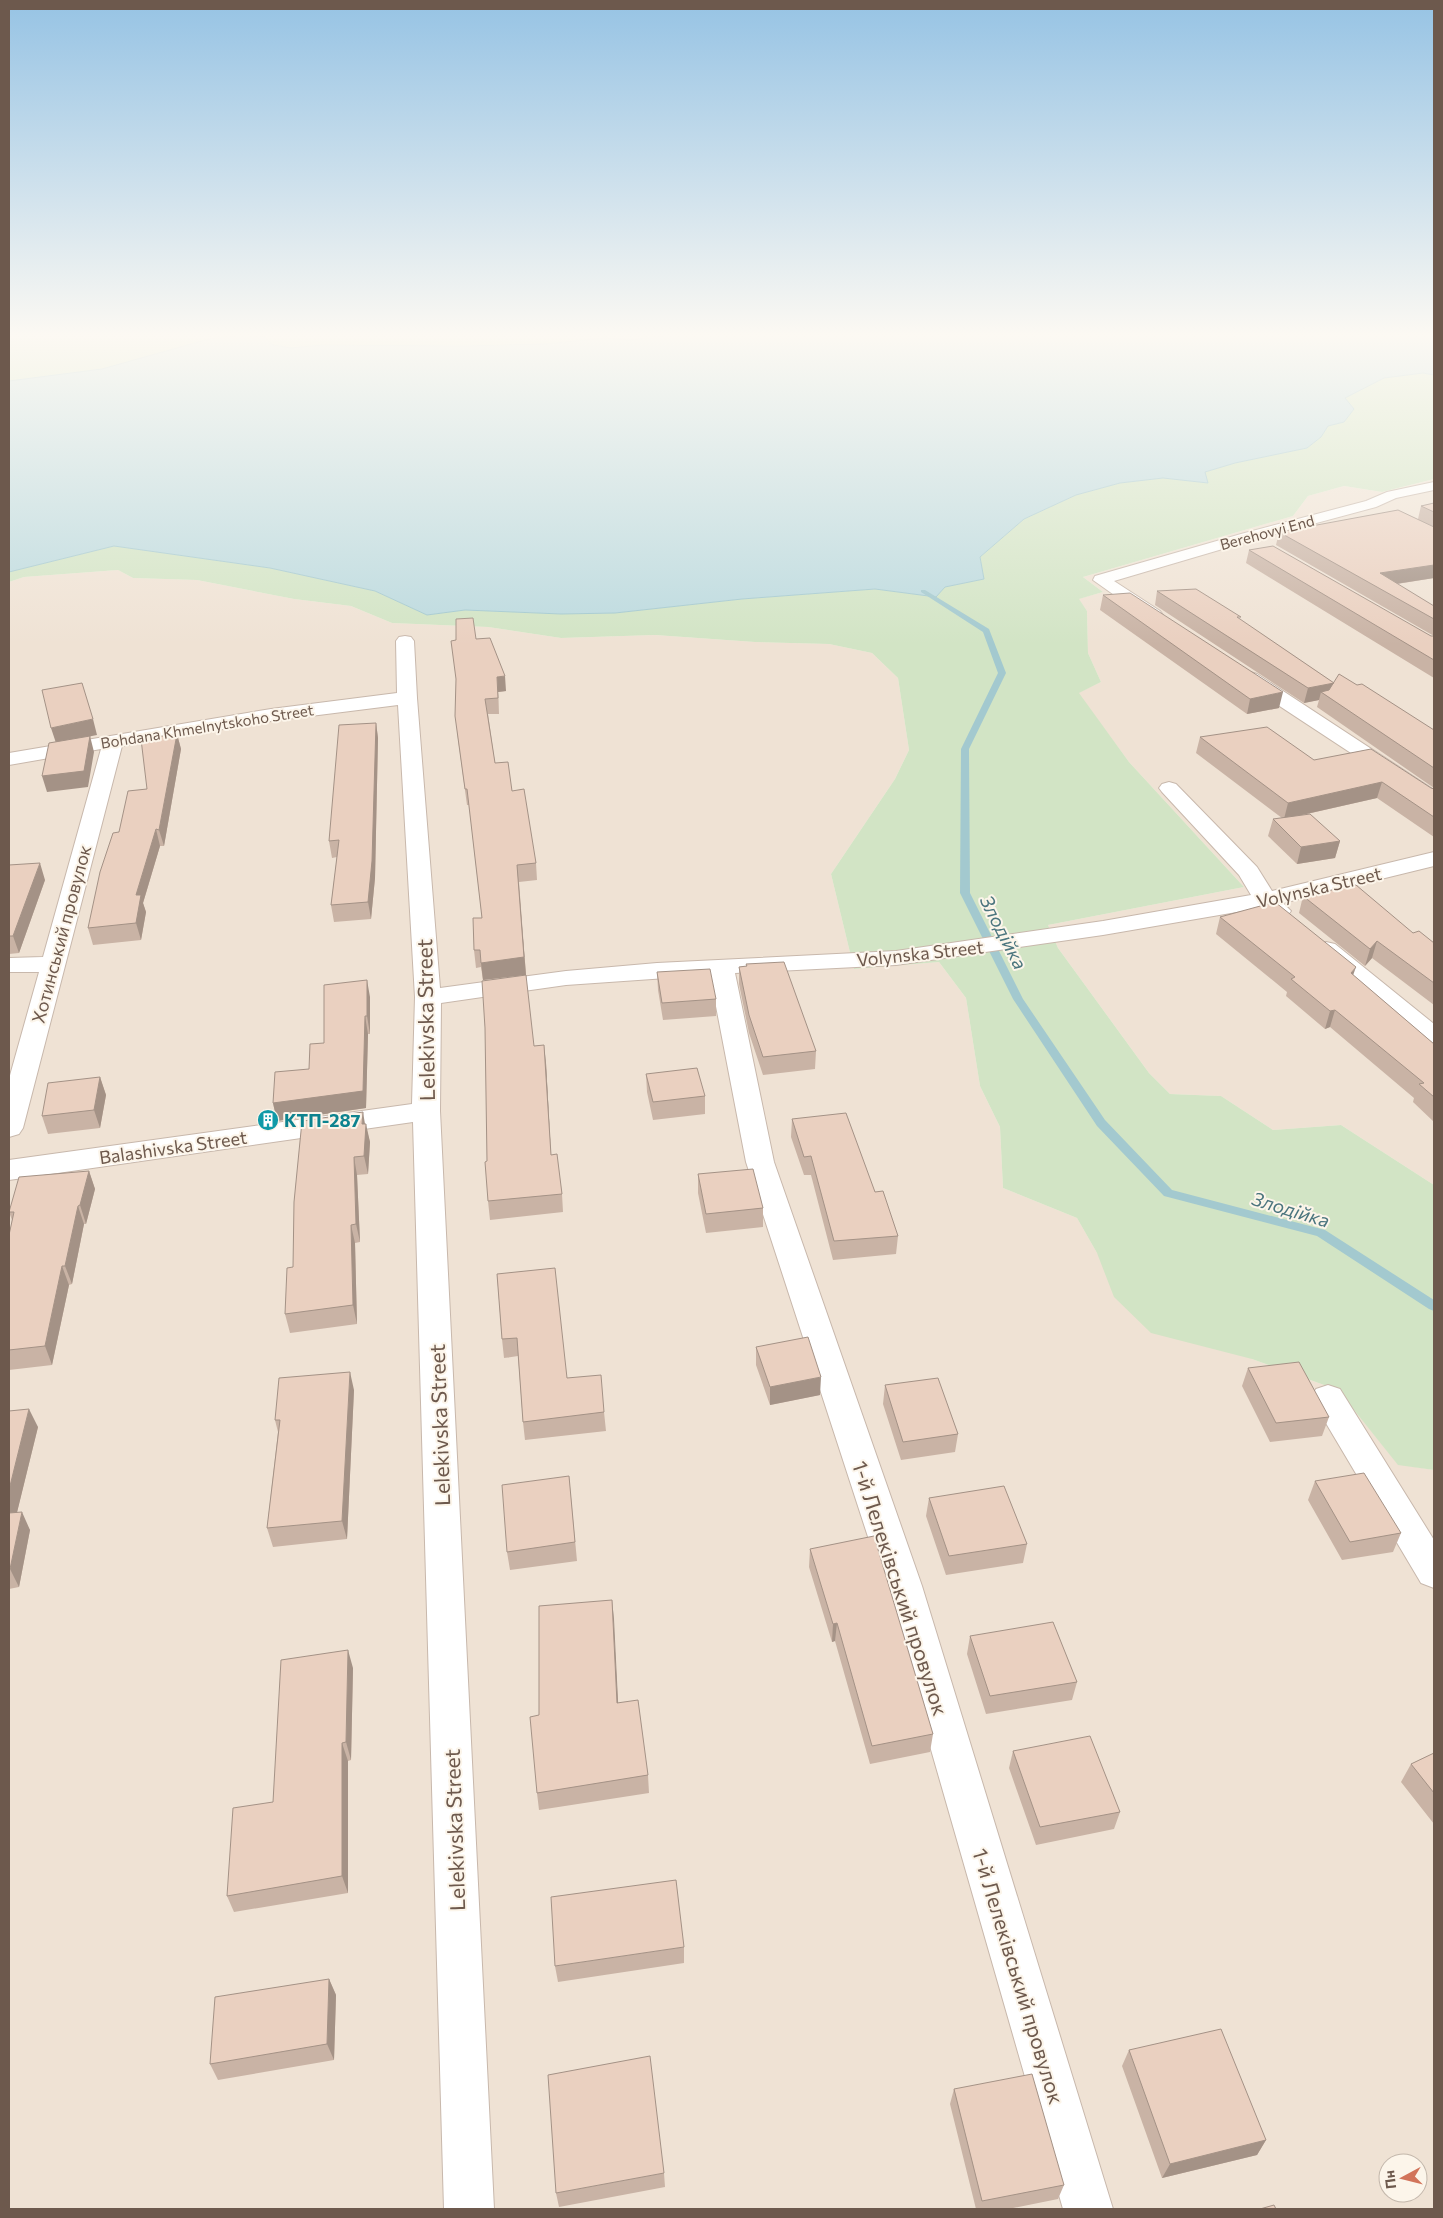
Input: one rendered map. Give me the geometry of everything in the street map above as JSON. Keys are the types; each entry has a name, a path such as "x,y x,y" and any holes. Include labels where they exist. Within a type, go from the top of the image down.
{"street":[{"name":"Berehovyi End","path":"1167,624 1100,580 1247,537 1372,504 1392,495 1434,486"},
{"path":"1372,504 1389,513"},
{"path":"1247,537 1264,547"},
{"name":"Lelekivska Street","path":"405,641 407,698 428,997 426,1111 469,2209"},
{"path":"1234,667 1434,799"},
{"name":"Bohdana Khmelnytskoho Street","path":"9,759 271,715 407,698"},
{"name":"Хотинський провулок","path":"9,1128 114,740"},
{"path":"1169,788 1249,872 1265,900 1434,1037"},
{"name":"Volynska Street","path":"428,997 566,978 721,966 896,958 1018,942 1265,900 1434,859"},
{"path":"9,965 53,964"},
{"name":"1-й Лелеківський провулок","path":"721,966 760,1162 903,1586 1088,2209"},
{"name":"Balashivska Street","path":"9,1170 426,1111"},
{"path":"1328,1398 1434,1572"}],"shaded area":[{"path":"1434,479 1434,1185 1341,1125 1273,1130 1221,1096 1170,1094 1149,1073 1058,948 1048,925 1244,887 1129,762 1078,693 1101,682 1088,653 1087,611 1078,599 1103,592 1083,577 1293,516 1308,496 1344,486 1382,492"},
{"path":"118,570 133,578 197,580 294,599 351,606 392,623 488,627 561,638 655,635 755,642 829,644 872,653 898,678 909,750 895,779 831,874 854,969 939,962 966,998 980,1086 1000,1127 1003,1188 1077,1218 1097,1253 1252,1359 1338,1390 1398,1464 1434,1470 1434,2209 9,2209 9,582 24,577"}],"green space":[{"path":"1319,439 1434,439 1434,479 1382,492 1344,486 1308,496 1293,516 1083,577 1103,592 1079,599 1087,611 1088,653 1101,682 1079,693 1129,762 1244,887 1048,925 1058,948 1149,1073 1170,1094 1221,1096 1273,1130 1341,1125 1434,1185 1434,1470 1398,1465 1338,1390 1252,1359 1151,1333 1114,1297 1097,1253 1077,1218 1003,1188 1000,1127 980,1086 966,998 939,962 854,969 831,874 895,779 909,750 898,678 872,653 829,644 755,642 655,635 561,638 488,627 392,623 351,606 294,599 197,580 133,578 118,570 24,577 9,582 9,572 114,546 270,568 375,591 427,615 465,610 561,614 615,613 742,599 875,589 936,597 945,587 984,579 980,557 1024,519 1076,495 1120,483 1163,478 1207,483 1205,472 1235,463 1307,448"}],"water":[{"path":"9,439 1319,439 1307,448 1235,463 1205,472 1208,483 1163,478 1120,483 1076,495 1024,519 980,557 984,579 945,587 936,597 875,589 742,599 615,613 561,614 465,610 427,615 375,591 270,568 114,546 9,572"}],"building":[{"path":"1434,503 1434,512 1421,506"},
{"path":"1398,510 1434,527 1434,565 1380,573 1434,606 1434,619 1279,532"},
{"path":"1273,546 1434,636 1434,660 1249,550"},
{"path":"1196,589 1241,617 1237,617 1334,683 1308,688 1157,591"},
{"path":"1130,593 1283,692 1250,699 1103,595"},
{"path":"473,618 476,639 490,638 505,676 497,677 498,698 485,699 495,763 508,762 512,791 524,789 536,863 517,865 524,957 481,963 480,950 474,950 473,918 482,918 467,789 465,789 455,716 456,679 451,641 456,640 456,619"},
{"path":"1339,674 1357,685 1362,684 1434,730 1434,768 1321,692 1329,690"},
{"path":"82,683 93,719 51,728 42,690"},
{"path":"376,723 372,861 368,902 331,905 339,840 329,841 339,725"},
{"path":"1267,727 1314,760 1371,749 1434,789 1434,817 1382,782 1288,803 1200,737"},
{"path":"177,734 159,830 156,829 136,895 141,895 136,923 88,928 100,872 113,833 119,832 128,791 147,789 141,739"},
{"path":"90,736 84,771 42,776 49,743"},
{"path":"1310,814 1340,841 1301,847 1273,819"},
{"path":"40,863 13,936 9,936 9,865"},
{"path":"1356,885 1413,933 1419,931 1434,943 1434,983 1377,941 1370,949 1303,896"},
{"path":"1275,902 1356,967 1351,973 1434,1044 1434,1097 1419,1084 1424,1083 1335,1010 1330,1011 1291,979 1295,977 1220,917"},
{"path":"784,962 816,1051 763,1057 749,1015 739,967 747,966 746,964"},
{"path":"710,969 716,999 662,1003 657,972"},
{"path":"526,975 534,1046 544,1045 551,1155 557,1154 562,1194 488,1201 485,1162 487,1161 485,1028 482,981"},
{"path":"367,980 363,1091 273,1103 275,1072 309,1069 310,1044 324,1043 324,985"},
{"path":"697,1068 705,1096 653,1102 646,1074"},
{"path":"100,1077 94,1110 42,1116 48,1083"},
{"path":"363,1112 362,1124 366,1124 364,1156 354,1157 356,1224 351,1225 353,1305 285,1314 287,1268 293,1267 294,1202 302,1121"},
{"path":"846,1113 875,1192 883,1191 898,1236 834,1241 811,1156 804,1157 792,1119"},
{"path":"753,1169 763,1208 706,1214 698,1174"},
{"path":"89,1171 80,1205 78,1206 65,1266 62,1266 45,1346 9,1350 9,1235 14,1212 9,1212 19,1177"},
{"path":"555,1268 567,1378 601,1375 604,1412 523,1422 517,1338 502,1339 497,1274"},
{"path":"808,1337 821,1377 770,1387 756,1347"},
{"path":"1299,1362 1329,1417 1276,1423 1248,1368"},
{"path":"350,1372 342,1521 267,1528 280,1420 275,1420 279,1378"},
{"path":"938,1378 958,1434 903,1442 885,1385"},
{"path":"29,1409 9,1490 9,1411"},
{"path":"1364,1473 1401,1533 1350,1542 1315,1481"},
{"path":"569,1476 575,1542 507,1552 502,1485"},
{"path":"1004,1486 1027,1544 949,1556 929,1498"},
{"path":"22,1512 10,1569 9,1569 9,1513"},
{"path":"874,1536 933,1734 872,1746 837,1623 833,1624 810,1549"},
{"path":"612,1600 617,1703 638,1700 648,1775 537,1793 530,1717 539,1715 539,1606"},
{"path":"1053,1622 1077,1682 990,1696 970,1636"},
{"path":"348,1650 346,1742 342,1743 342,1876 227,1896 233,1808 273,1802 281,1660"},
{"path":"1090,1736 1120,1812 1040,1827 1013,1751"},
{"path":"1434,1753 1434,1793 1411,1764"},
{"path":"676,1880 684,1947 555,1966 551,1897"},
{"path":"329,1979 327,2044 210,2064 215,1997"},
{"path":"1221,2029 1266,2140 1170,2164 1129,2050"},
{"path":"650,2056 664,2173 556,2193 548,2075"},
{"path":"1032,2074 1064,2185 982,2201 954,2089"},
{"path":"1274,2205 1276,2209 1260,2209"}],"waterway":[{"name":"Злодійка","path":"923,591 986,631 1002,673 965,749 965,893 1018,999 1101,1123 1168,1193 1321,1233 1434,1306"}],"place":[{"name":"КТП-287","path":"268,1120"}]}
